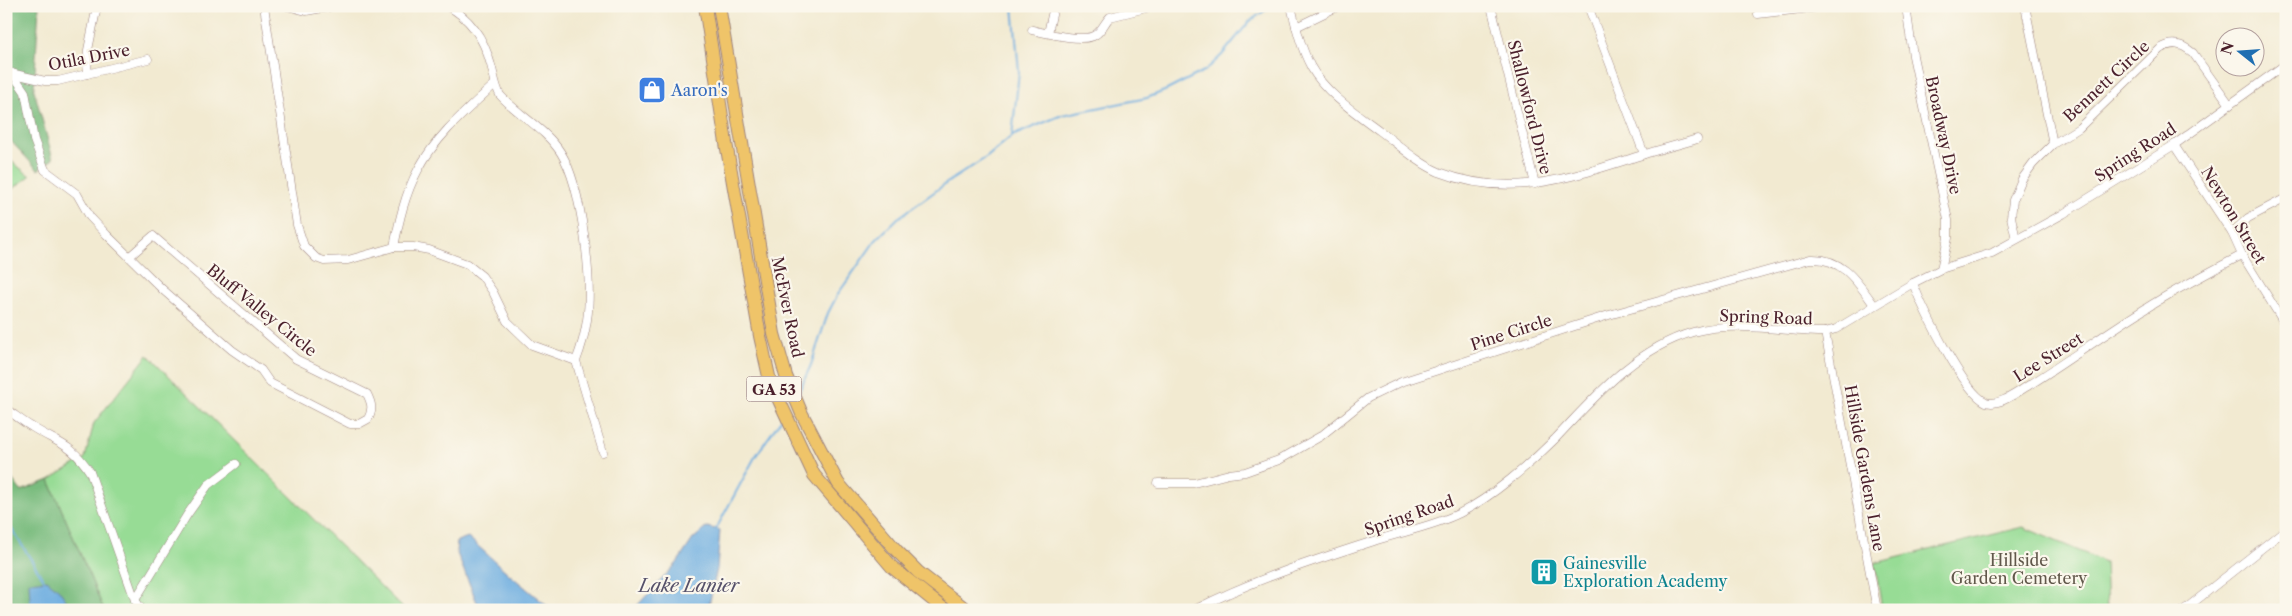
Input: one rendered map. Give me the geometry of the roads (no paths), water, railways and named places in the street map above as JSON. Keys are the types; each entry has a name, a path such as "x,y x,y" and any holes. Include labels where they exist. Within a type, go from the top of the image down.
{"main road":[{"name":"McEver Road","path":"705,6 726,143 760,336 770,381 814,475 892,567 945,610"},
{"name":"McEver Road","path":"719,6 773,325 786,376 802,414 838,483 896,551 918,572 967,610"}],"street":[{"path":"87,74 88,50 98,6"},
{"path":"264,6 297,225 304,246 316,258 334,261 394,247 413,247 430,250 467,264 482,276 493,292 507,321 532,345 576,361"},
{"path":"287,6 306,11 334,6"},
{"path":"447,6 470,21 479,34 500,95 555,145 566,162 580,214 588,288 588,320 576,361 603,452"},
{"path":"1048,33 1054,6"},
{"path":"1032,30 1069,37 1092,37 1101,30 1110,17 1154,6"},
{"path":"1291,6 1298,37 1312,68 1324,85 1348,107 1418,159 1438,171 1459,178 1481,183 1535,184 1587,173 1697,139"},
{"path":"1296,27 1338,6"},
{"name":"Shallowford Drive","path":"1491,6 1535,184"},
{"path":"1588,6 1644,154"},
{"path":"1758,14 1828,6"},
{"name":"Broadway Drive","path":"1906,6 1914,56 1948,220 1948,238 1941,269"},
{"path":"2025,6 2053,144"},
{"name":"Bennett Circle","path":"2016,239 2011,217 2015,194 2022,179 2033,164 2053,144 2079,128 2160,49 2167,45 2176,44 2185,47 2193,54 2230,105"},
{"name":"Otila Drive","path":"9,73 45,81 58,81 148,60"},
{"name":"Spring Road","path":"1194,610 1226,593 1274,574 1380,539 1424,527 1458,514 1484,500 1552,442 1588,403 1619,375 1643,355 1670,340 1694,331 1716,328 1825,332 1842,325 1913,283 1941,269 1992,252 2063,214 2174,145 2286,64"},
{"name":"Bluff Valley Circle","path":"9,73 25,92 34,140 45,170 77,194 90,217 129,257 162,290 232,350 261,370 270,383 350,424 359,424 368,419 372,411 372,403 367,394 296,359 153,236 129,257"},
{"path":"394,247 410,187 428,154 449,128 495,84"},
{"name":"Newton Street","path":"2174,145 2232,233 2242,255 2286,326"},
{"path":"2232,233 2248,218 2286,198"},
{"name":"Lee Street","path":"1913,283 1937,336 1974,391 1987,402 1994,403 2016,393 2167,296 2242,255"},
{"name":"Pine Circle","path":"1158,483 1194,483 1258,468 1299,450 1321,436 1368,398 1401,382 1609,315 1810,259 1822,259 1842,266 1852,275 1874,306"},
{"name":"Hillside Gardens Lane","path":"1825,332 1876,610"},
{"path":"6,409 32,428 69,446 80,457 90,472 135,600 142,610"},
{"path":"135,600 186,514 208,485 236,464"},
{"path":"2184,610 2286,529"}],"water":[{"name":"Lake Lanier","path":"707,527 720,530 717,569 708,610 633,610 677,563 693,539"},
{"path":"468,537 552,610 480,610 456,551 457,541"},
{"path":"47,580 59,590 73,610 32,610 29,582"}],"waterway":[{"path":"1012,136 1019,72 1013,6"},
{"path":"798,393 811,365 828,313 838,294 875,241 898,218 987,157 1012,136 1062,115 1147,98 1206,70 1222,55 1249,22 1271,6"},
{"path":"716,529 755,457 782,418"},
{"path":"6,520 44,580"}],"place":[{"name":"Aaron's","path":"652,90"},
{"name":"Gainesville Exploration Academy","path":"1544,572"}],"park label":[{"name":"Hillside Garden Cemetery","path":"2019,569"}]}
